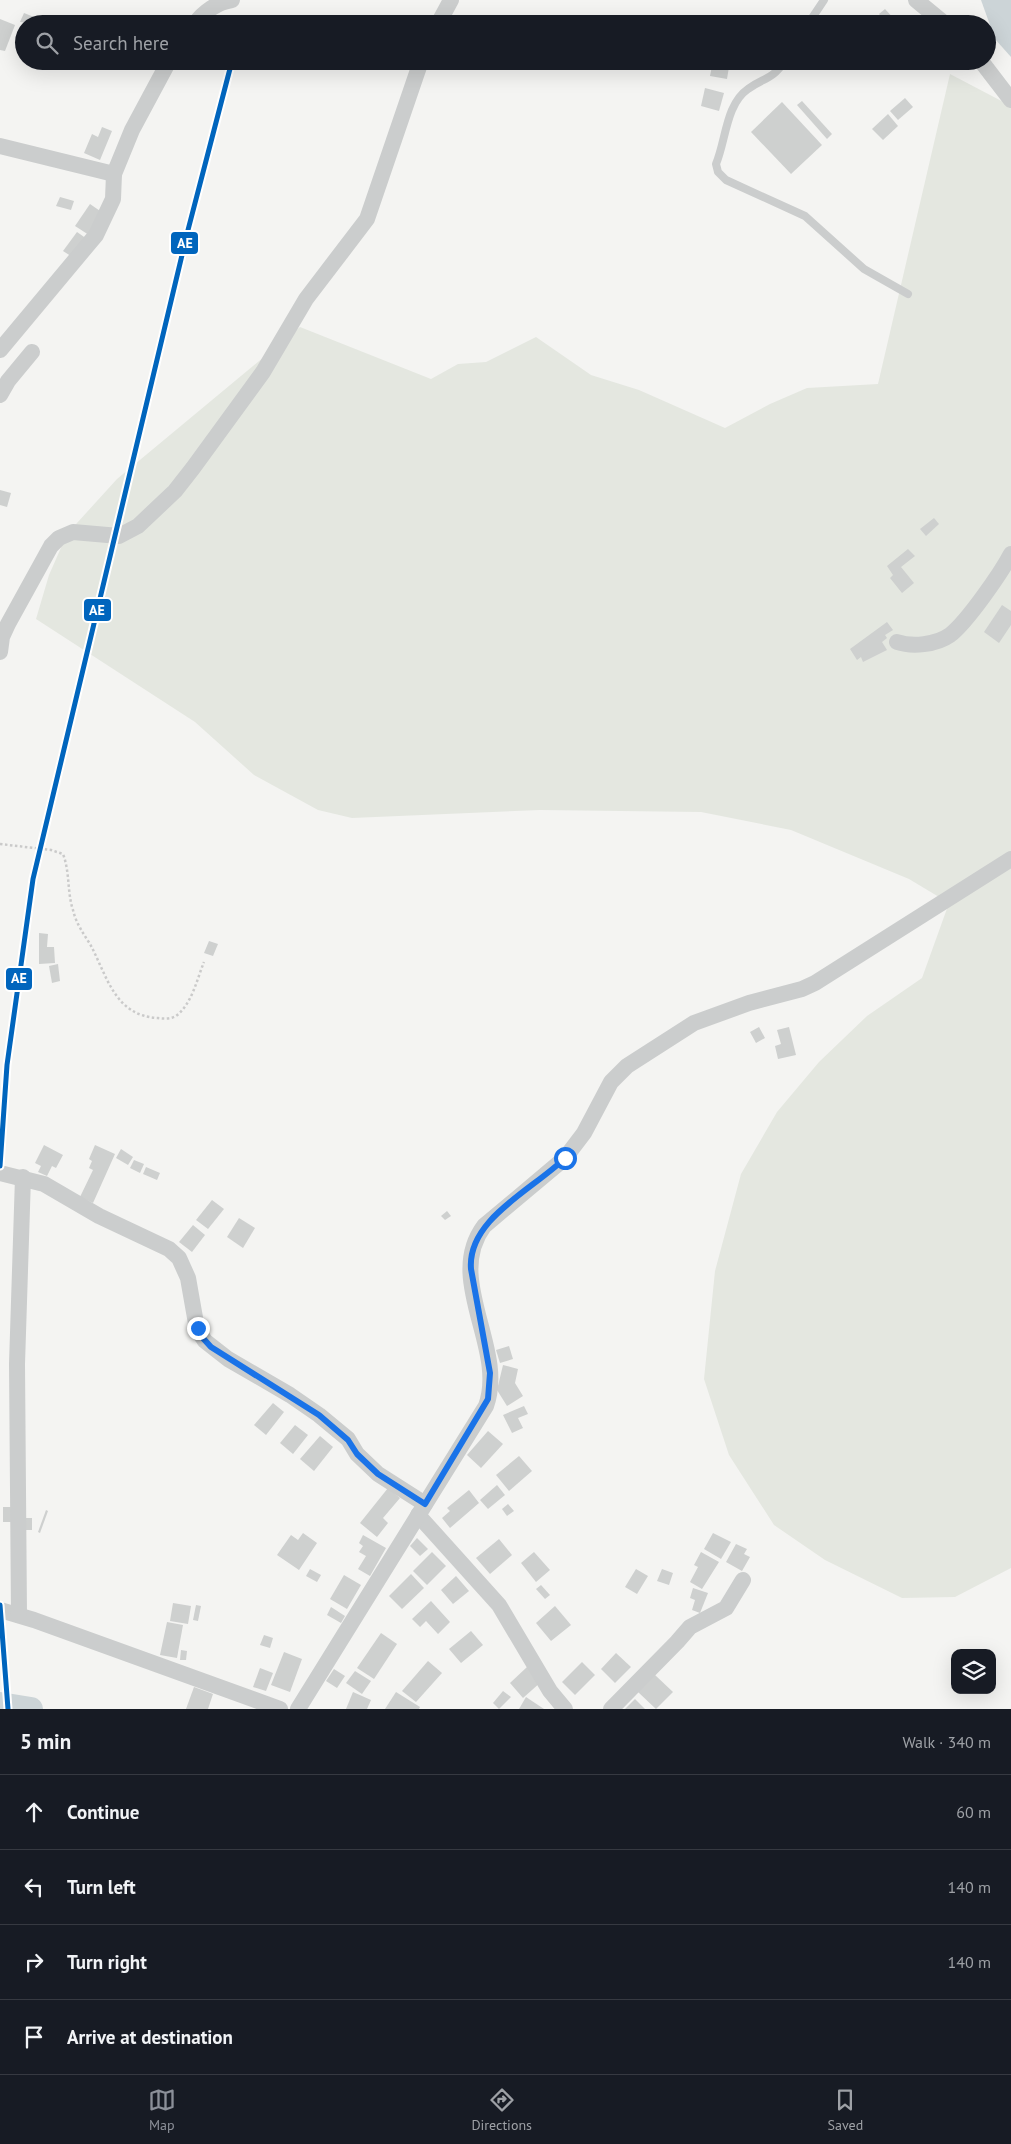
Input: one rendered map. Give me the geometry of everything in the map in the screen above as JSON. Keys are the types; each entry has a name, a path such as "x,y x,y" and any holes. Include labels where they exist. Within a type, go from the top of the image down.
{"street":[{"path":"203,15 222,2 232,0"},
{"path":"442,15 450,0"},
{"path":"916,0 934,15"},
{"path":"0,350 96,235 113,199 114,174 139,115 163,70"},
{"path":"0,652 2,637 8,624 51,546 59,538 73,532 119,536 138,526 175,491 234,415 306,299 367,219 418,70"},
{"path":"988,70 1011,100"},
{"path":"0,146 114,174"},
{"path":"0,395 8,381 32,352"},
{"path":"897,642 918,645 950,635 998,576 1011,554"},
{"path":"298,1709 422,1510 488,1399 490,1373 470,1261 476,1240 487,1222 565,1158 584,1133 604,1094 618,1074 656,1046 694,1023 815,982 1011,859"},
{"path":"0,1173 23,1176 44,1184 99,1216 169,1249 179,1258 188,1278 198,1328 205,1341 228,1358 290,1395 319,1415 348,1440 357,1454 378,1474 422,1510 499,1605 550,1691 565,1709"},
{"path":"19,1615 17,1374 23,1176"},
{"path":"611,1709 678,1642 690,1627 726,1608 734,1598 743,1580"},
{"path":"0,1610 19,1615 280,1709"}],"lane":[{"path":"814,15 824,0"},
{"path":"776,70 768,79 748,89 738,99 731,112 716,164 718,172 726,180 742,189 806,216 864,269 908,294"}],"path":[{"path":"0,844 51,850 63,854 67,864 67,890 77,921 106,981 129,1008 152,1018 166,1018 177,1015 190,999 204,962"}],"shaded area":[{"path":"981,0 1011,0 1011,57 996,40 996,15 986,15"},
{"path":"950,74 1011,106 1011,1568 955,1597 902,1598 825,1560 774,1525 729,1455 704,1379 715,1271 741,1174 777,1112 819,1062 867,1016 922,978 949,903 909,879 791,830 701,812 540,810 352,818 318,810 254,775 195,722 36,619 49,575 67,534 117,479 300,327 431,379 458,364 486,362 536,337 591,375 639,390 725,428 770,404 807,388 878,384"}],"building":[{"path":"885,9 890,15 880,15"},
{"path":"0,19 15,25 5,51 0,50"},
{"path":"711,70 728,70 727,79 710,76"},
{"path":"705,88 724,93 719,111 701,106"},
{"path":"905,98 913,107 898,120 890,111"},
{"path":"802,101 832,134 827,139 797,105"},
{"path":"782,102 822,145 791,174 751,132"},
{"path":"888,114 898,126 883,140 872,129"},
{"path":"102,127 112,131 100,160 84,153 92,134 98,137"},
{"path":"60,197 74,201 71,210 56,206"},
{"path":"90,204 103,213 89,235 75,226"},
{"path":"77,232 87,239 74,258 63,251"},
{"path":"0,490 11,493 7,507 0,505"},
{"path":"934,518 939,524 926,536 920,529"},
{"path":"908,549 915,556 901,567 914,583 902,593 890,578 893,575 887,566"},
{"path":"1002,605 1011,611 1011,625 999,643 984,632"},
{"path":"887,622 893,630 885,635 887,638 882,642 887,650 863,662 861,657 857,660 850,649"},
{"path":"39,933 48,934 47,947 54,947 55,963 39,964"},
{"path":"209,941 218,944 213,956 204,953"},
{"path":"58,964 60,981 52,983 49,966"},
{"path":"759,1027 765,1038 756,1043 750,1032"},
{"path":"789,1027 796,1055 778,1059 775,1046 781,1044 777,1030"},
{"path":"44,1145 63,1155 56,1168 52,1166 47,1176 38,1172 41,1166 35,1163"},
{"path":"95,1145 115,1154 93,1203 80,1197 93,1170 89,1168 92,1161 89,1159"},
{"path":"121,1149 133,1157 128,1165 116,1158"},
{"path":"134,1160 144,1164 140,1173 130,1168"},
{"path":"146,1167 160,1173 157,1180 143,1174"},
{"path":"212,1200 224,1209 208,1229 196,1220"},
{"path":"447,1211 451,1216 445,1220 441,1216"},
{"path":"239,1218 255,1228 243,1248 227,1237"},
{"path":"193,1225 205,1235 192,1252 179,1242"},
{"path":"509,1346 513,1359 500,1363 496,1350"},
{"path":"503,1365 518,1369 515,1383 523,1396 507,1406 497,1390"},
{"path":"273,1403 284,1412 266,1435 254,1425"},
{"path":"524,1406 528,1414 518,1418 523,1428 512,1433 503,1415"},
{"path":"295,1425 308,1435 293,1454 280,1443"},
{"path":"488,1431 503,1444 481,1468 467,1455"},
{"path":"320,1436 333,1447 314,1471 300,1459"},
{"path":"519,1456 532,1471 509,1491 496,1475"},
{"path":"497,1485 505,1495 488,1509 480,1500"},
{"path":"388,1488 400,1498 383,1518 388,1523 377,1537 360,1523"},
{"path":"469,1490 479,1503 450,1528 442,1518 450,1511 447,1508"},
{"path":"508,1504 514,1511 507,1516 502,1509"},
{"path":"3,1507 13,1507 13,1522 3,1522"},
{"path":"46,1510 48,1511 40,1533 38,1532"},
{"path":"22,1518 32,1518 32,1530 22,1530"},
{"path":"303,1533 317,1543 299,1570 277,1555 291,1535 298,1540"},
{"path":"713,1533 731,1542 721,1559 704,1549"},
{"path":"363,1535 386,1548 370,1576 358,1569 366,1556 359,1552 363,1546 359,1543"},
{"path":"417,1538 428,1549 420,1556 410,1546"},
{"path":"499,1539 512,1555 490,1574 476,1558"},
{"path":"736,1544 747,1549 744,1554 750,1557 742,1571 726,1562"},
{"path":"432,1552 446,1566 427,1585 413,1571"},
{"path":"534,1552 550,1570 536,1582 521,1563"},
{"path":"701,1552 719,1562 702,1589 690,1582 698,1567 694,1565"},
{"path":"310,1569 321,1575 317,1582 306,1576"},
{"path":"636,1569 648,1576 637,1594 625,1587"},
{"path":"662,1569 673,1573 669,1585 657,1581"},
{"path":"411,1574 424,1588 402,1609 389,1596"},
{"path":"344,1575 361,1585 347,1609 330,1599"},
{"path":"456,1576 469,1591 453,1604 441,1590"},
{"path":"541,1585 550,1595 545,1599 536,1589"},
{"path":"693,1588 708,1593 700,1613 692,1610 695,1600 690,1598"},
{"path":"431,1601 450,1622 438,1634 426,1621 420,1627 412,1619"},
{"path":"173,1603 191,1606 188,1624 170,1621"},
{"path":"196,1605 201,1606 198,1621 193,1620"},
{"path":"555,1606 571,1625 551,1641 536,1623"},
{"path":"331,1607 345,1616 341,1623 327,1615"},
{"path":"167,1622 183,1625 177,1658 160,1655"},
{"path":"471,1631 483,1645 461,1663 449,1649"},
{"path":"381,1633 397,1644 374,1679 357,1668"},
{"path":"264,1635 273,1638 270,1648 260,1645"},
{"path":"181,1650 187,1651 186,1660 180,1660"},
{"path":"284,1652 302,1659 290,1692 271,1685"},
{"path":"616,1653 631,1667 615,1683 601,1669"},
{"path":"428,1661 442,1673 416,1702 402,1691"},
{"path":"582,1662 595,1675 575,1695 562,1682"},
{"path":"527,1667 541,1682 523,1698 510,1683"},
{"path":"260,1668 273,1673 266,1691 253,1687"},
{"path":"334,1669 345,1676 337,1688 326,1681"},
{"path":"355,1671 371,1681 362,1694 346,1683"},
{"path":"655,1675 673,1692 656,1709 638,1692"},
{"path":"194,1687 213,1694 208,1709 186,1709"},
{"path":"503,1691 511,1697 499,1709 493,1703"},
{"path":"353,1692 371,1700 367,1709 346,1709"},
{"path":"396,1692 420,1707 419,1709 385,1709"},
{"path":"526,1697 544,1709 519,1709"},
{"path":"635,1699 645,1709 625,1709"}],"waterway":[{"path":"0,1704 31,1709"}],"transit line":[{"name":"AE","path":"0,1166 7,1065 33,879 188,230 230,70"},
{"name":"AE","path":"0,1605 8,1709"}],"route":[{"path":"198,1328 201,1336 211,1347 319,1415 348,1440 367,1465 425,1504 486,1406 488,1399 490,1373 472,1284 470,1261 473,1247 487,1222 565,1158"}]}
